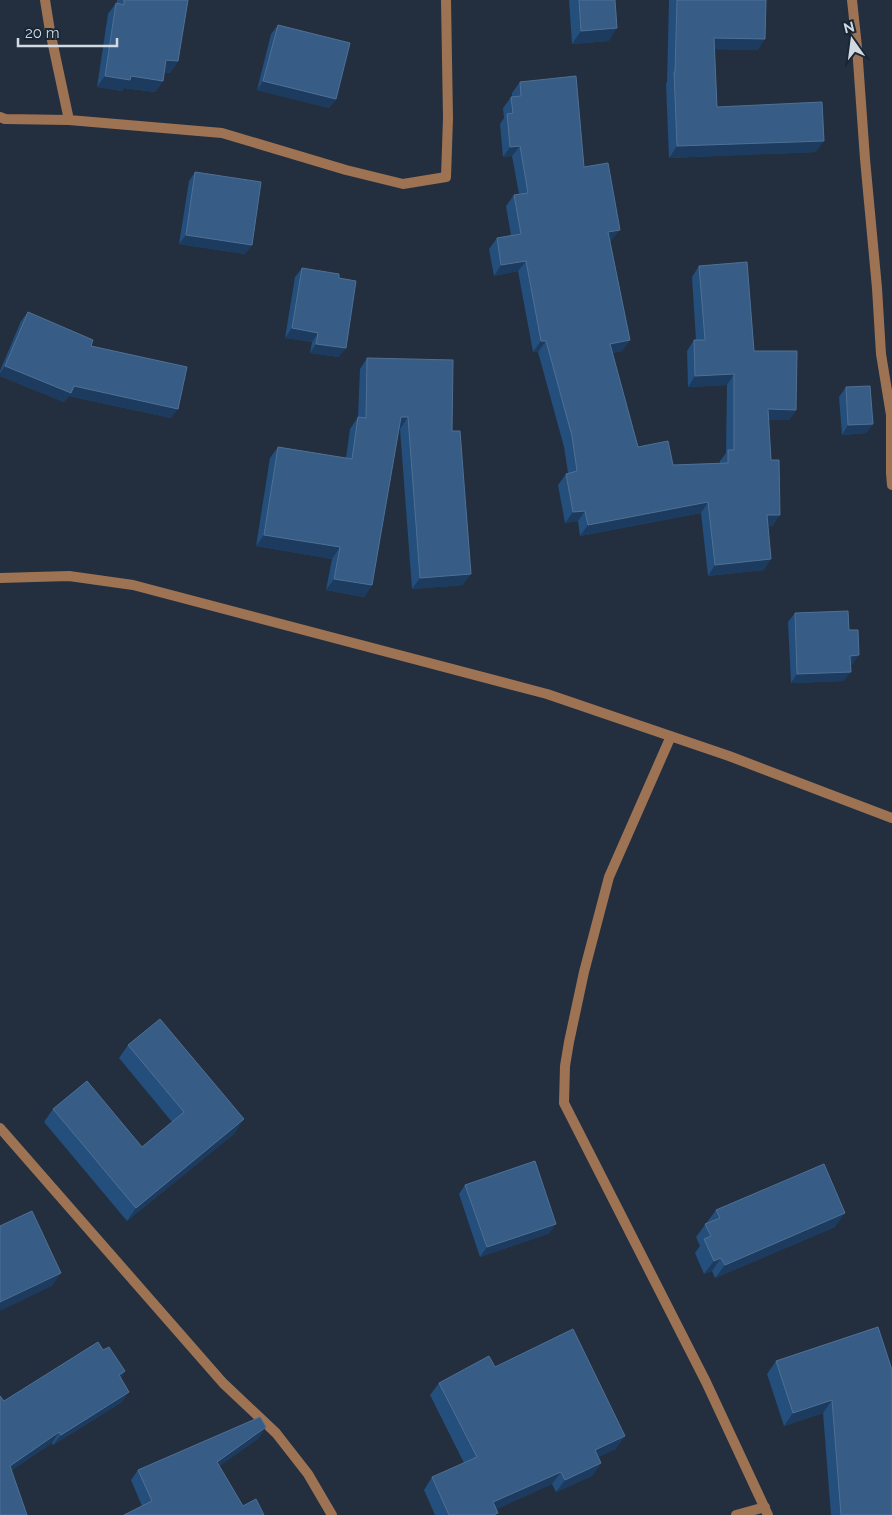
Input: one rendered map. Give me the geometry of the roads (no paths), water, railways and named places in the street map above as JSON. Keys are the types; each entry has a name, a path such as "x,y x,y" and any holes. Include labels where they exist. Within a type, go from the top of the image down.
{"street":[{"path":"45,0 69,120"},
{"path":"0,117 5,119 69,120 222,134 346,170 403,184 446,177 448,118 446,0"},
{"path":"852,0 881,354 891,414 892,485"},
{"path":"0,578 69,576 133,585 547,694 728,756 892,816"},
{"path":"671,736 608,877 584,972 569,1042 565,1066 564,1103 706,1382 766,1511 736,1515"},
{"path":"0,1128 223,1382 276,1433 308,1474 332,1515"}]}
